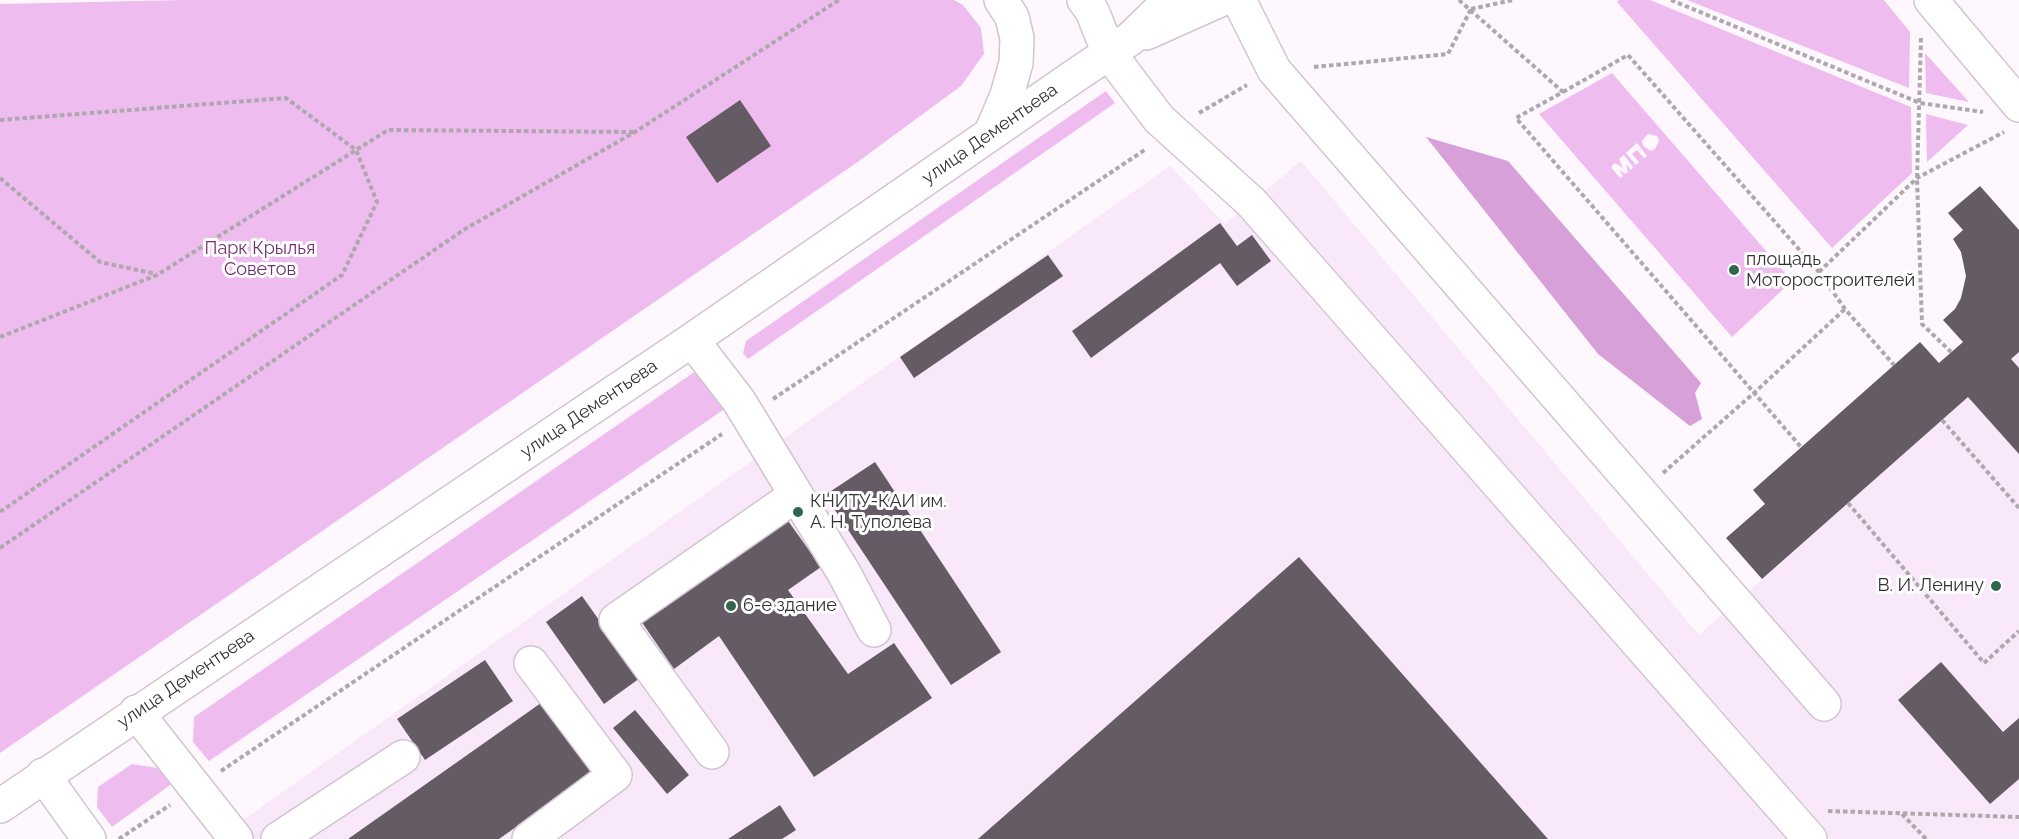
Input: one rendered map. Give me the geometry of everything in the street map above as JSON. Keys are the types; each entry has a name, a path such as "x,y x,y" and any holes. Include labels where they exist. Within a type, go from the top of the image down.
{"main road":[{"path":"991,133 1007,95 1016,63 1017,38 1012,18 1000,0"},
{"path":"1084,0 1120,46 1159,119 1251,202 1810,839"},
{"name":"улица Дементьева","path":"0,806 136,712 692,340 1120,46 1170,0"},
{"path":"1120,46 1220,0"},
{"path":"1239,0 1274,70 1824,704"},
{"path":"1931,0 2014,117"},
{"path":"692,340 739,400 844,573 874,630"},
{"path":"712,752 616,620 796,495"},
{"path":"529,839 615,775 531,663"},
{"path":"136,712 236,839"},
{"path":"278,839 403,757"},
{"path":"43,776 89,839"}],"path":[{"path":"0,548 465,229 635,132 839,0"},
{"path":"1459,0 1563,92"},
{"path":"1471,9 1513,0"},
{"path":"1671,0 1920,103 1986,112"},
{"path":"119,839 1208,107 1274,70 1448,54 1471,9"},
{"path":"1921,34 1917,178 1922,324 1952,352"},
{"path":"1801,447 1516,118 1628,55 1819,272 1845,309 1894,365"},
{"path":"0,120 286,98 356,150 377,202 342,275 0,512"},
{"path":"1819,272 1917,178 2014,117"},
{"path":"0,338 157,275 388,130 635,132"},
{"path":"0,178 100,262 157,275"},
{"path":"1640,492 1755,392 1845,309"},
{"path":"1942,420 2019,508"},
{"path":"1848,503 1984,663 2019,631"},
{"path":"1785,810 2019,817"},
{"path":"1901,814 1926,839"}],"shaded area":[{"path":"1426,137 1508,161 1701,383 1695,393 1702,419 1690,426 1598,354"},
{"path":"1301,161 1699,635 2019,352 2019,839 216,839 1170,166 1225,224"}],"green space":[{"name":"Парк Крылья Советов","path":"183,0 954,0 963,5 981,28 984,54 961,86 859,161 0,753 0,4"},
{"path":"1619,0 1650,0 1911,107 1912,173 1832,248 1617,2"},
{"path":"1687,0 1884,0 1910,32 1909,88"},
{"path":"1925,53 1969,102 1926,93"},
{"path":"1612,73 1792,281 1732,337 1539,114","holes":["1648,134 1657,136 1659,141 1655,149 1651,151 1643,146 1642,141","1637,143 1647,156 1644,158 1637,150 1632,154 1639,162 1636,165 1626,153","1624,155 1633,167 1631,170 1626,164 1628,172 1625,174 1619,170 1623,176 1620,178 1611,167 1615,163 1623,168 1619,159"]},
{"path":"1106,91 1115,103 748,359 743,353 746,341"},
{"path":"1926,114 1968,125 1927,162"},
{"path":"700,368 732,404 209,761 193,742 194,717"},
{"path":"132,764 157,768 173,783 112,827 97,807 98,787"}],"building":[{"path":"740,100 771,146 717,183 686,137"},
{"path":"1980,186 2019,230 2019,352 2011,359 2019,368 2019,454 1968,397 1762,579 1726,538 1765,504 1753,490 1920,342 1939,363 1963,342 1943,320 1955,309 1961,298 1966,276 1961,252 1953,239 1963,230 1948,213"},
{"path":"1220,223 1237,246 1252,235 1271,261 1237,286 1220,263 1091,358 1072,331"},
{"path":"1048,255 1063,276 914,378 900,357"},
{"path":"875,462 1001,652 951,685 825,495"},
{"name":"6-е здание","path":"786,518 821,567 788,590 848,674 894,643 932,698 814,777 719,636 674,669 641,621"},
{"path":"1299,557 1548,839 978,839"},
{"path":"582,596 640,678 604,704 546,622"},
{"path":"485,660 513,701 425,760 397,719"},
{"path":"1941,662 2003,732 2019,718 2019,779 1990,804 1898,700"},
{"path":"548,698 598,769 499,839 348,839"},
{"path":"635,710 689,775 667,794 613,728"},
{"path":"780,805 796,830 782,839 728,839"}],"place":[{"name":"площадь Моторостроителей","path":"1734,270"},
{"name":"КНИТУ-КАИ им. А. Н. Туполева","path":"798,512"},
{"name":"В. И. Ленину","path":"1996,586"},
{"name":"6-е здание","path":"731,606"}]}
